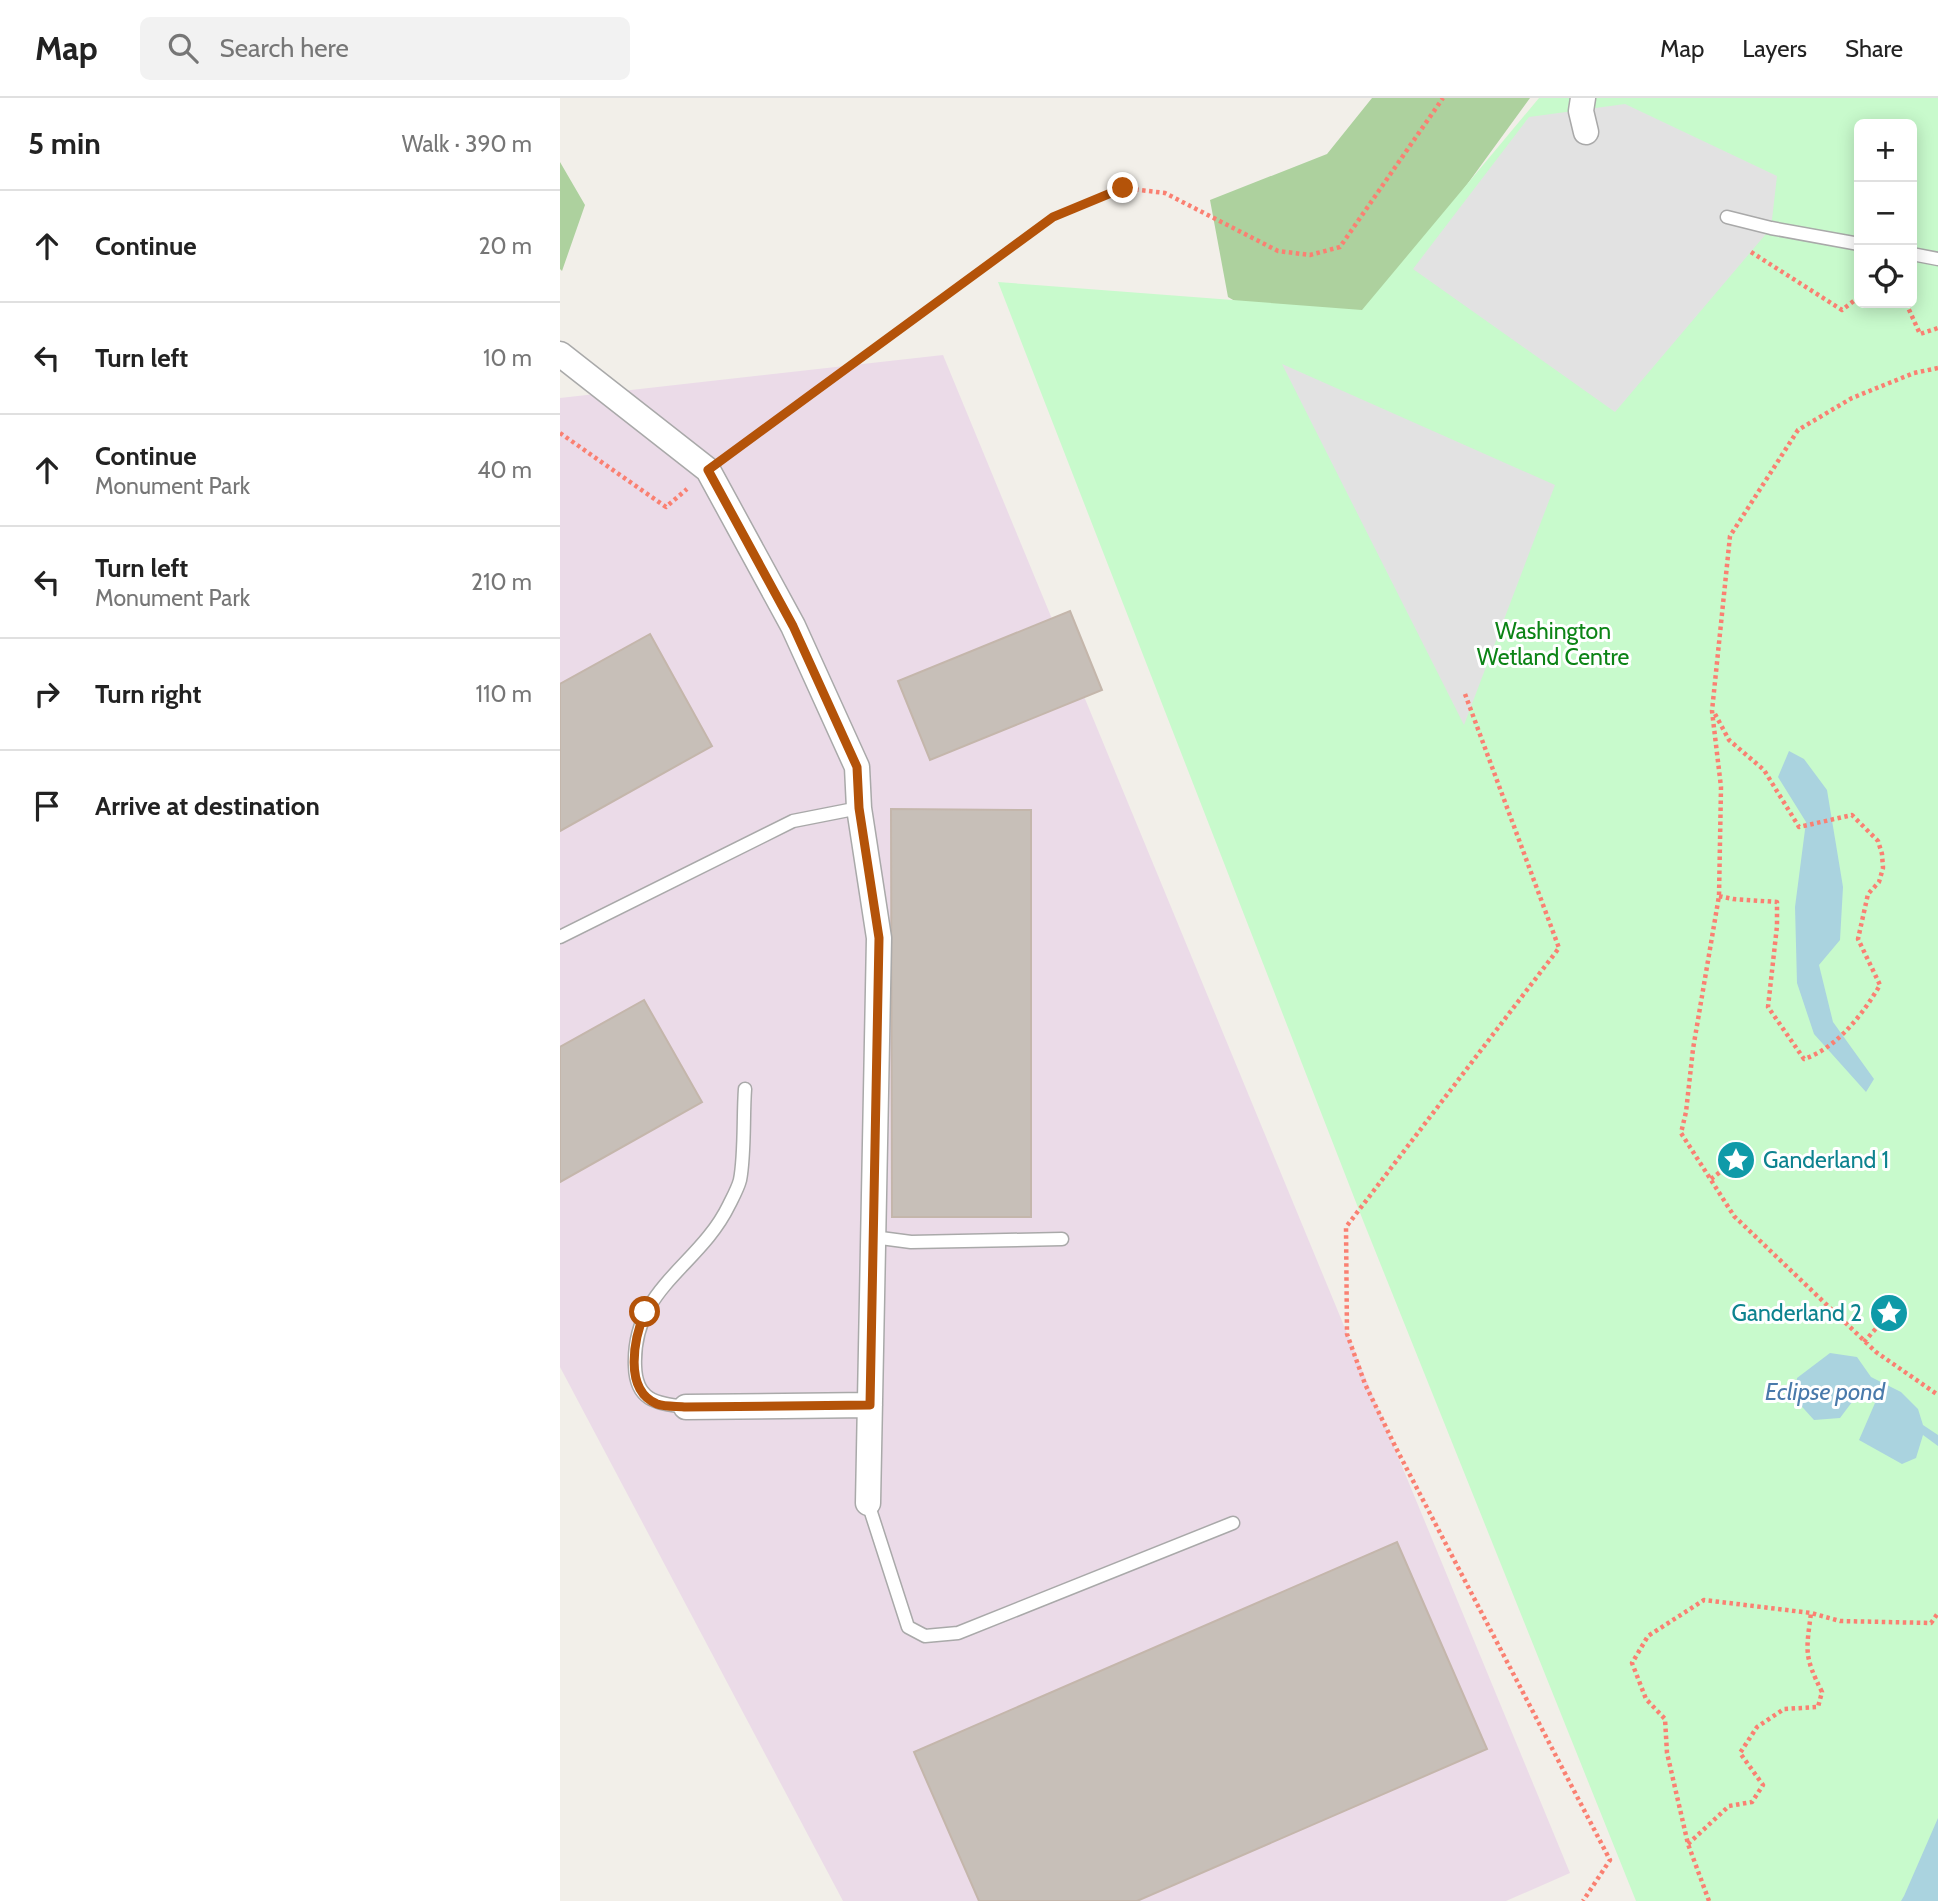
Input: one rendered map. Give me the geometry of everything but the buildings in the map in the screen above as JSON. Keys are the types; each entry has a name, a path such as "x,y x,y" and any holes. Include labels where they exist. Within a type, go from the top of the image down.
{"street":[{"path":"1583,98 1581,111 1586,132"},
{"path":"560,354 708,470 793,626 857,767 859,808 879,938 868,1503"},
{"path":"686,1407 870,1405"}],"lane":[{"path":"1727,217 1854,243"},
{"path":"1917,255 1938,259"},
{"path":"560,937 793,821 859,808"},
{"path":"686,1407 657,1404 642,1393 637,1384 635,1364 638,1327 645,1312 706,1239 732,1199 740,1181 745,1089"},
{"path":"873,1237 911,1242 1062,1239"},
{"path":"868,1503 908,1627 925,1636 958,1633 1233,1523"}],"path":[{"path":"560,433 666,507 708,470 1053,217 1123,188 1165,193 1278,251 1310,255 1340,247 1443,98"},
{"path":"1751,252 1842,310 1854,301"},
{"path":"1908,308 1920,334 1938,328"},
{"path":"1938,368 1914,373 1852,398 1798,430 1730,536 1712,711 1721,787 1719,895 1681,1133 1734,1216 1864,1342 1938,1395"},
{"path":"1465,694 1559,948 1346,1227 1348,1334 1365,1384 1396,1448 1610,1860 1583,1901"},
{"path":"1712,711 1729,740 1764,770 1799,827 1852,816 1878,841 1883,868 1879,882 1868,894 1858,939 1880,985 1868,1007 1822,1053 1804,1059 1768,1007 1777,902 1733,899 1719,895"},
{"path":"1710,1179 1724,1169"},
{"path":"1864,1342 1878,1325"},
{"path":"1709,1901 1688,1844 1667,1753 1665,1719 1646,1699 1632,1663 1648,1636 1704,1600 1811,1613 1840,1621 1931,1623 1938,1613"},
{"path":"1688,1844 1729,1806 1752,1802 1763,1785 1740,1753 1757,1727 1784,1709 1818,1707 1822,1692 1808,1664 1811,1613"}],"shaded area":[{"path":"1625,104 1777,176 1771,228 1615,412 1413,269 1529,117"},
{"path":"943,355 1570,1873 1506,1901 843,1901 560,1367 560,398"},
{"name":"Washington Wetland Centre","path":"1282,364 1555,485 1464,725"}],"green space":[{"path":"1372,98 1530,98 1399,278 1521,466 1228,297 1210,200 1327,154"},
{"name":"Washington Wetland Centre","path":"1539,98 1938,98 1938,1901 1636,1901 1364,1223 998,282 1362,310"},
{"path":"560,162 585,205 562,271 560,269"}],"water":[{"path":"1789,751 1804,759 1827,790 1843,887 1840,940 1819,965 1833,1022 1874,1079 1866,1092 1814,1034 1797,983 1795,907 1806,822 1778,777"},
{"name":"Eclipse pond","path":"1830,1353 1857,1357 1871,1377 1901,1392 1918,1409 1923,1425 1938,1435 1938,1446 1923,1435 1916,1458 1902,1464 1859,1440 1875,1403 1861,1390 1840,1418 1814,1420 1795,1399 1797,1378"},
{"path":"1938,1818 1938,1901 1901,1901 1904,1896"}],"place":[{"name":"Ganderland 1","path":"1736,1160"},
{"name":"Ganderland 2","path":"1889,1313"}],"route":[{"path":"645,1312 638,1327 635,1364 637,1384 642,1393 657,1404 686,1407 870,1405 879,938 859,808 857,767 793,626 708,470 1053,217 1123,188"}]}
